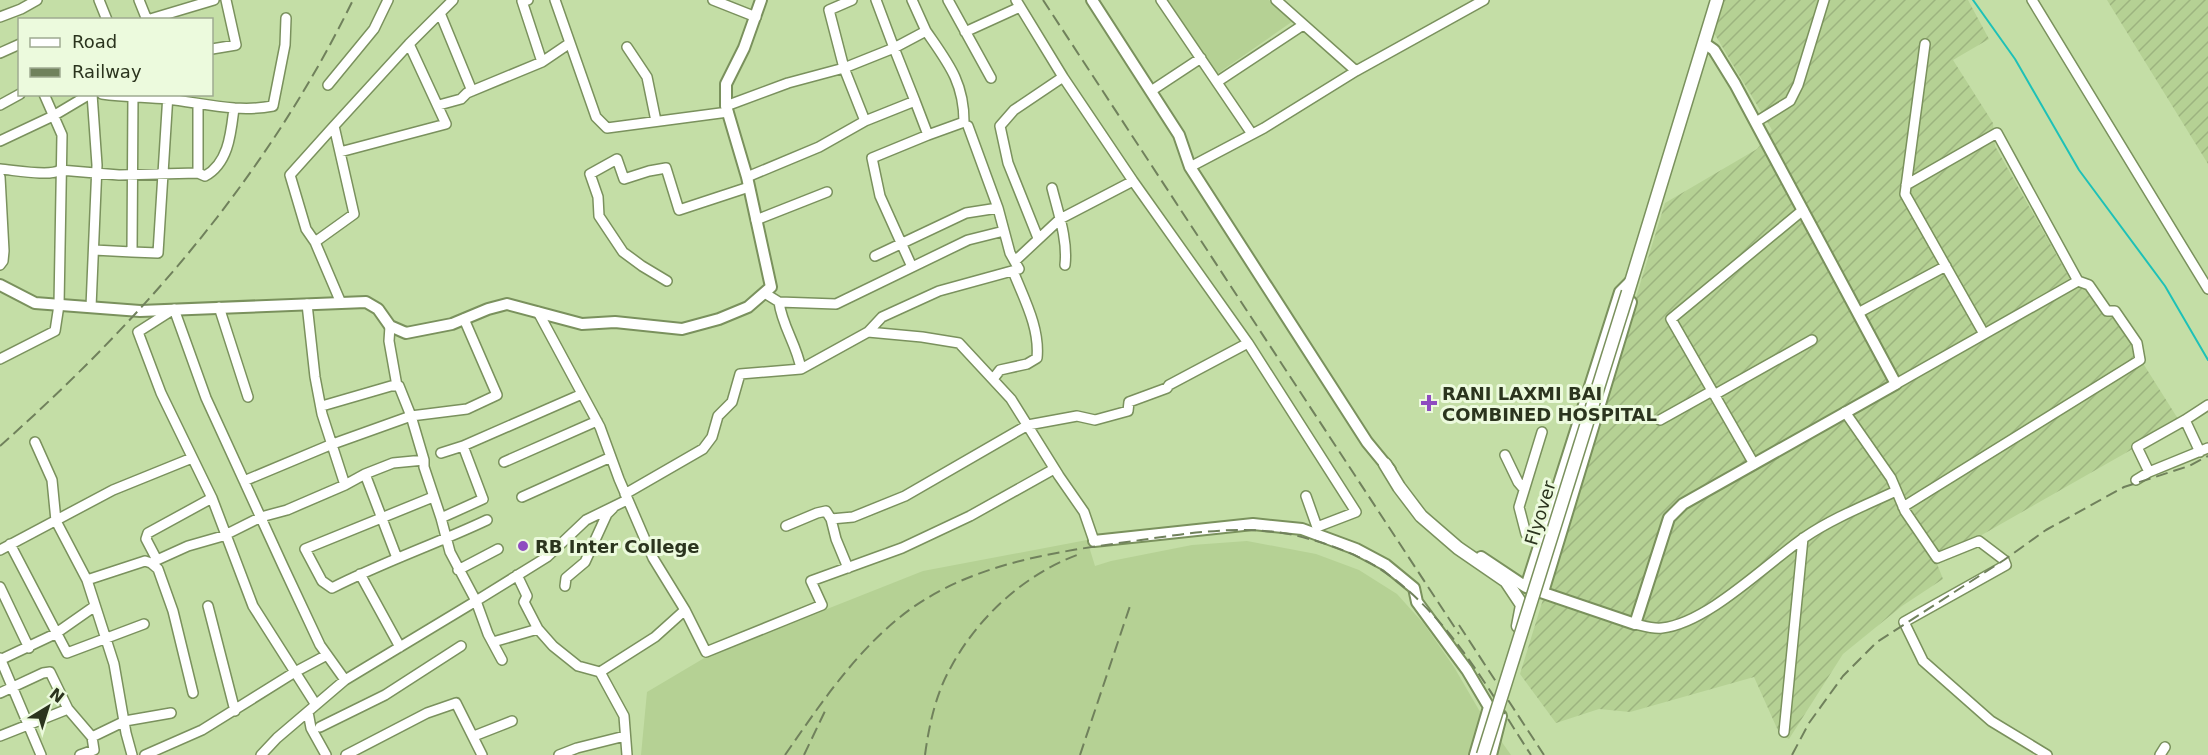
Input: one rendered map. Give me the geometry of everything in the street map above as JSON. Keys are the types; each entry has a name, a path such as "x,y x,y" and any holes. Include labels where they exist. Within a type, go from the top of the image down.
{"main road":[{"name":"Flyover","path":"1482,755 1717,0"},
{"path":"1385,464 1421,516 1458,548 1506,581 1515,592 1522,605 1522,614 1510,654 1511,662"}],"street":[{"path":"0,17 37,0"},
{"path":"99,0 106,18"},
{"path":"139,0 146,18"},
{"path":"154,18 214,0"},
{"path":"213,49 236,45 226,0"},
{"path":"328,85 374,29 388,0"},
{"path":"341,303 315,242 306,229 290,175 409,44 453,0"},
{"path":"528,0 522,1 542,62"},
{"path":"555,0 596,117 607,128 727,109 788,83 844,68 894,48 926,31"},
{"path":"713,0 756,17"},
{"path":"0,285 35,303 140,311 366,302 378,309 390,326 406,333 452,324 507,304 582,324 615,322 682,328 719,319 748,307 766,294 771,287 748,182 727,109 726,84 744,48 761,0"},
{"path":"852,0 829,10 844,68 865,121"},
{"path":"876,0 928,135"},
{"path":"912,0 926,31 951,66 964,100 964,122 872,158 880,196 912,267"},
{"path":"948,0 991,78"},
{"path":"1092,0 1179,135 1190,167 1367,442 1416,502 1448,533 1526,587 1635,624 1649,628 1664,628 1688,620 1715,605 1803,538 1834,520 1896,491"},
{"path":"1161,0 1252,134"},
{"path":"1276,0 1356,71"},
{"path":"1190,167 1252,134 1356,71 1484,0"},
{"path":"1756,122 1790,101 1798,85 1824,0"},
{"path":"2032,0 2208,289"},
{"path":"965,32 1018,3 1063,77 1133,181 1248,342 1356,512 1317,526 1306,496"},
{"path":"440,13 472,91"},
{"path":"132,252 133,96 168,97 198,104 257,110 273,106 285,45 286,18"},
{"path":"1217,82 1303,25"},
{"path":"439,105 461,99 472,91 542,62 570,43"},
{"path":"1704,43 1714,50 1756,122 1896,384"},
{"path":"340,152 446,124 409,44"},
{"path":"1925,44 1905,194 1984,334"},
{"path":"0,53 18,47"},
{"path":"627,47 647,77 656,121"},
{"path":"1151,91 1201,58"},
{"path":"1038,238 1008,163 1000,126 1014,110 1063,77"},
{"path":"0,105 18,95"},
{"path":"0,360 55,331 59,305 62,135 45,96"},
{"path":"0,141 53,116 88,96"},
{"path":"91,96 97,174 92,307"},
{"path":"94,250 158,253 168,97"},
{"path":"667,281 623,252 599,216 598,197 590,174 617,159 624,179 666,168 679,210 748,182 865,121 915,101"},
{"path":"198,104 198,173"},
{"path":"0,169 46,173 56,173 60,170 132,175 198,173 202,176 208,174 223,156 230,143 234,108"},
{"path":"315,242 354,214 334,126"},
{"path":"968,126 998,208 1032,319 1037,351 1036,358 1027,364 1000,370 993,379"},
{"path":"1903,507 2140,360 2137,343 2115,311 2107,311 2088,285 2078,281 1997,133 1906,185"},
{"path":"0,177 4,251 0,265"},
{"path":"261,755 345,680 547,556 586,520 614,506 703,449 712,437 717,416 732,402 740,374 801,369 868,332 882,318 939,291 1014,266 1038,238 1060,219 1133,181"},
{"path":"1052,188 1060,219 1066,256 1065,265"},
{"path":"756,220 827,192"},
{"path":"875,256 966,213 998,208"},
{"path":"1754,464 1671,318 1803,210"},
{"path":"766,294 779,302 836,304 968,240 1004,231"},
{"path":"1858,313 1946,266"},
{"path":"1635,624 1669,519 1683,504 2078,281"},
{"path":"1526,587 1620,292 1629,286 1633,295 1543,592"},
{"path":"779,302 780,315 801,369"},
{"path":"307,304 315,376 322,414 330,445 345,485"},
{"path":"219,307 248,397"},
{"path":"174,309 138,332 161,393 212,498 253,606 316,705"},
{"path":"174,309 206,398 244,481 320,645 345,680"},
{"path":"538,312 597,421 626,497 653,558 685,609 706,652 822,605 811,581 902,548 970,516 1054,469"},
{"path":"244,481 330,445 411,416 467,409 497,395 464,319"},
{"path":"390,326 389,341 397,386 399,386 411,416 424,467 441,518 445,540 458,570 476,601 502,660"},
{"path":"868,332 959,343 1011,399 1054,469 1084,512 1094,541 1253,524 1302,529 1356,549 1386,565 1414,588 1417,602 1467,670 1489,707 1493,707 1501,716 1491,755"},
{"path":"1660,420 1812,340"},
{"path":"831,519 853,517 904,496 1028,425 1077,416 1095,420 1128,411 1129,402 1167,388 1169,384 1248,342"},
{"path":"322,406 397,386"},
{"path":"441,453 463,446 582,394"},
{"path":"2149,472 2137,447 2208,405"},
{"path":"1845,412 1891,478 1903,507 1937,558 1979,541 2004,560 2006,565 1904,622 1923,661 1991,721 2048,755"},
{"path":"2136,480 2149,472 2204,450 2185,420"},
{"path":"504,462 597,421"},
{"path":"1541,540 1526,534 1519,507 1542,432"},
{"path":"35,442 52,480 56,521 87,580 114,664 132,755"},
{"path":"441,518 483,499 463,446"},
{"path":"1505,454 1518,482 1524,489"},
{"path":"522,498 611,457"},
{"path":"0,550 113,490 192,458"},
{"path":"212,498 148,533 146,539 158,560 188,546 225,534 261,517 287,510 393,463 424,460"},
{"path":"365,474 397,558"},
{"path":"433,497 305,549 322,581 332,588 487,520"},
{"path":"565,586 566,578 585,562 607,514 614,506"},
{"path":"786,526 826,511 848,568"},
{"path":"1784,732 1803,538"},
{"path":"10,544 66,653 144,624"},
{"path":"458,570 498,549"},
{"path":"87,580 145,561 151,562 158,569 173,611 193,693"},
{"path":"360,574 400,647"},
{"path":"517,575 532,593 524,602 538,629 553,646 578,666 600,672 624,716 627,755"},
{"path":"0,586 29,648"},
{"path":"41,755 14,687 0,659 29,648 55,634 95,606"},
{"path":"208,606 235,711"},
{"path":"600,672 654,637 685,609"},
{"path":"493,642 538,629"},
{"path":"320,727 385,695 461,646"},
{"path":"145,755 202,730 295,672 327,656"},
{"path":"0,693 42,673 51,672 68,709 92,737 94,750 80,755"},
{"path":"346,755 427,713 456,703 482,755"},
{"path":"1475,755 1489,707"},
{"path":"0,736 68,709"},
{"path":"308,712 311,728 326,755"},
{"path":"92,737 125,721 171,713"},
{"path":"474,736 512,721"},
{"path":"560,755 577,748 625,736"}],"shaded area":[{"path":"1168,0 1269,0 1293,21 1217,74"},
{"path":"1724,0 1968,0 1989,39 1953,60 1993,123 1995,146 2070,279 2093,284 2180,422 1936,561 1943,579 1902,606 1843,654 1789,739 1780,735 1754,677 1630,712 1599,709 1556,723 1520,674 1665,203 1757,149 1772,130 1714,33"},
{"path":"2107,0 2208,0 2208,164"},
{"path":"1087,540 1095,566 1192,545 1247,541 1316,554 1359,570 1397,594 1424,624 1511,755 641,755 647,692 706,657 923,571"}],"waterway":[{"path":"1973,0 2015,59 2079,170 2165,286 2208,360"}],"railway":[{"path":"0,446 104,347 199,241 282,126 353,0"},
{"path":"1043,0 1459,634"},
{"path":"1792,755 1809,723 1843,676 1877,642 2004,560 2046,530 2124,487 2189,466 2208,456"},
{"path":"785,755 827,695 858,657 893,623 938,592 965,579 1022,560 1178,535 1234,530 1271,531 1321,542 1372,564 1398,582 1443,626 1462,650 1531,755"},
{"path":"925,755 931,721 941,688 951,667 975,631 1004,600 1021,586 1057,564 1077,555"},
{"path":"1080,755 1130,606"},
{"path":"1459,625 1544,755"},
{"path":"804,755 826,709"}],"place":[{"name":"RANI LAXMI BAI COMBINED HOSPITAL","path":"1429,403"},
{"name":"RB Inter College","path":"523,546"}]}
